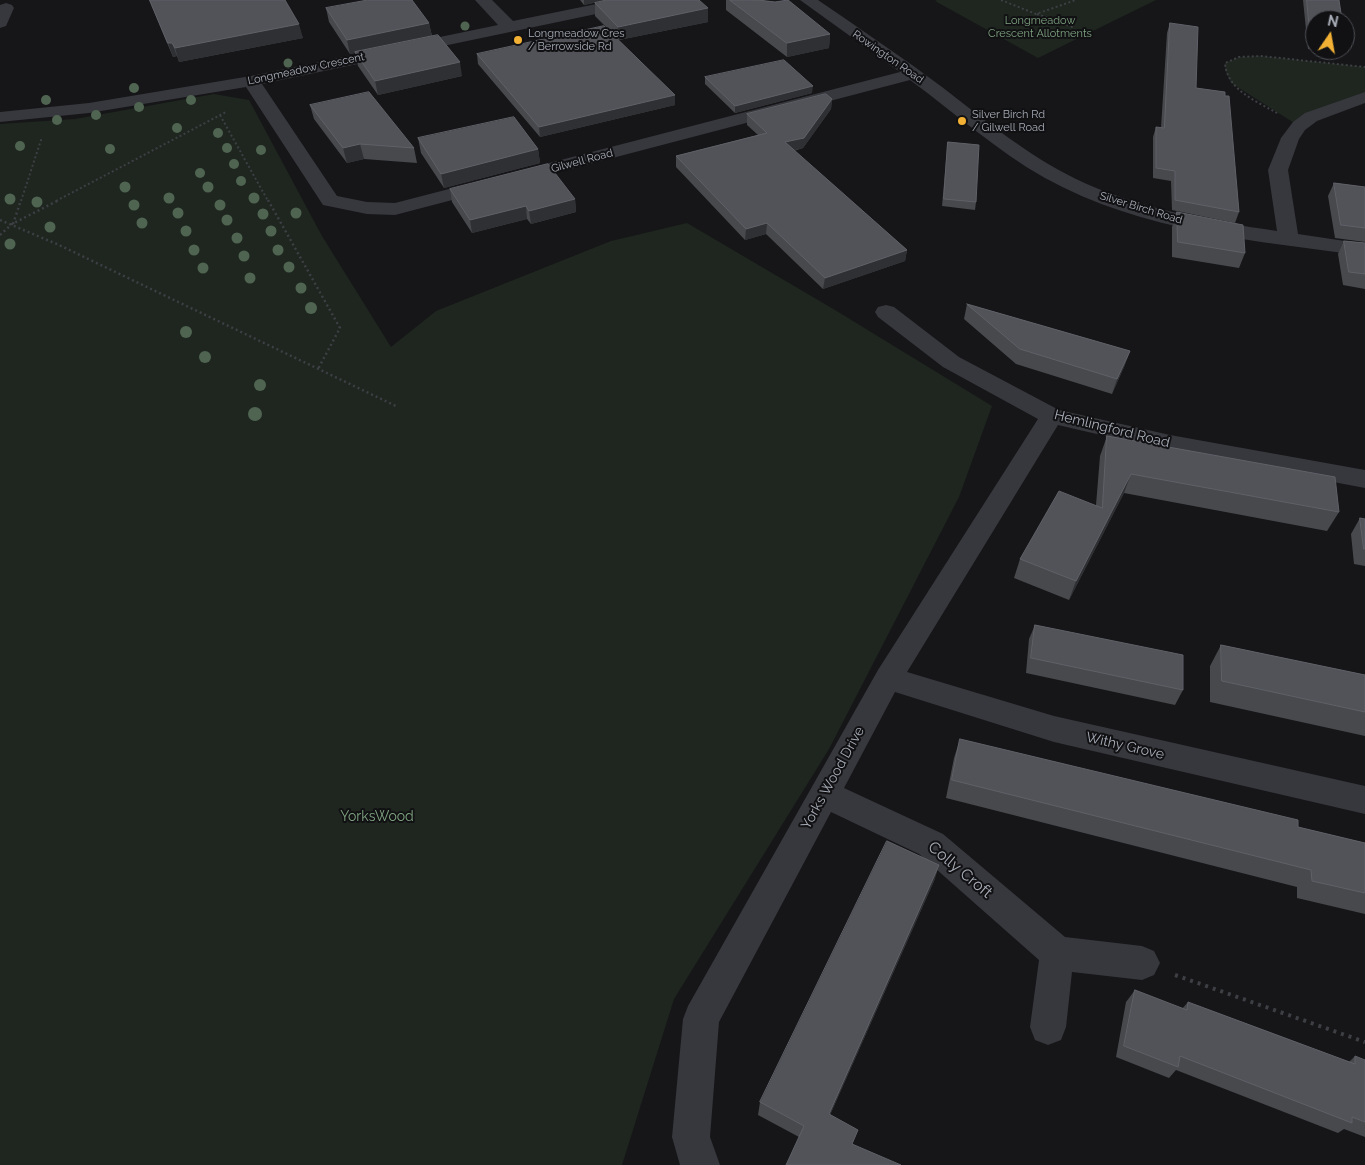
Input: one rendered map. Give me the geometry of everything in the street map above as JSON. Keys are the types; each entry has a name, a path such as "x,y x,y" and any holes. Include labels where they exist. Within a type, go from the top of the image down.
{"street":[{"path":"483,0 509,26"},
{"name":"Longmeadow Crescent","path":"0,117 256,87 509,26 639,0"},
{"name":"Rowington Road","path":"808,0 914,74 968,115"},
{"name":"Gilwell Road","path":"256,87 330,201 367,208 395,209 914,74"},
{"path":"1288,238 1278,170 1290,138 1298,126 1311,118 1365,97"},
{"name":"Silver Birch Road","path":"968,115 1031,163 1070,184 1106,199 1176,220 1365,250"},
{"name":"Hemlingford Road","path":"886,312 951,362 1052,416 1170,443 1365,479"},
{"name":"Yorks Wood Drive","path":"700,1165 691,1137 701,1019 888,678 1052,416"},
{"name":"Withy Grove","path":"888,678 1054,729 1365,800"},
{"name":"Colly Croft","path":"824,794 931,844 1057,953"},
{"path":"1048,1027 1057,953 1142,963"}],"path":[{"path":"1001,0 1075,28"},
{"path":"1036,14 1076,0"},
{"path":"1298,126 1231,83 1224,70 1226,63 1239,57 1261,56 1365,67"},
{"path":"0,235 12,224 220,115 256,87"},
{"path":"220,115 340,328 318,369"},
{"path":"12,224 44,132"},
{"path":"0,220 398,407"},
{"path":"1142,963 1365,1042"}],"green space":[{"name":"Longmeadow Crescent Allotments","path":"1156,0 1038,58 935,1"},
{"path":"1261,56 1365,67 1365,97 1299,126 1231,83 1225,70 1225,63 1239,57"},
{"name":"YorksWood","path":"214,94 249,100 322,236 391,347 436,311 611,241 687,223 835,310 992,406 959,497 829,749 674,999 622,1165 0,1165 0,124 75,119"}],"building":[{"path":"150,0 285,0 299,24 175,48 172,43 168,43"},
{"path":"368,0 412,0 429,23 347,40 326,8"},
{"path":"607,0 699,0 708,8 618,27 595,3"},
{"path":"730,0 775,2 788,0 830,34 787,43"},
{"path":"1307,0 1339,0 1340,10 1308,10"},
{"path":"1170,23 1198,27 1196,88 1225,92 1225,96 1229,96 1239,212 1175,200 1175,171 1156,168 1156,127 1164,128"},
{"path":"604,26 675,95 539,127 477,54"},
{"path":"438,35 460,62 375,81 355,52"},
{"path":"784,60 813,86 735,106 705,77"},
{"path":"369,92 414,148 360,144 343,148 310,105"},
{"path":"826,94 832,99 804,138 785,142 907,250 825,278 767,223 746,229 676,156 767,133 747,114"},
{"path":"514,117 538,149 441,174 418,138"},
{"path":"948,142 979,145 976,202 944,199"},
{"path":"548,164 575,199 529,211 526,206 470,220 450,189"},
{"path":"1334,183 1365,187 1365,228 1341,225"},
{"path":"1177,212 1243,225 1245,253 1178,242"},
{"path":"1344,241 1365,243 1365,274 1349,272"},
{"path":"967,304 1130,351 1117,379 1020,349"},
{"path":"1107,436 1335,477 1339,512 1131,474 1076,581 1020,559 1059,491 1102,508"},
{"path":"1360,518 1365,519 1365,549 1364,549"},
{"path":"1035,625 1183,655 1183,690 1031,658"},
{"path":"1221,645 1365,675 1365,712 1222,681"},
{"path":"960,739 1298,820 1298,827 1365,843 1365,893 1312,881 1311,870 952,780"},
{"path":"887,841 939,865 829,1114 858,1130 852,1144 901,1165 786,1165 804,1126 760,1102"},
{"path":"1135,990 1187,1010 1188,1002 1355,1064 1355,1056 1365,1060 1365,1122 1352,1117 1352,1123 1180,1056 1178,1067 1124,1046"}],"place":[{"name":"Longmeadow Cres / Berrowside Rd","path":"518,40"},
{"name":"Silver Birch Rd / Gilwell Road","path":"962,121"}]}
